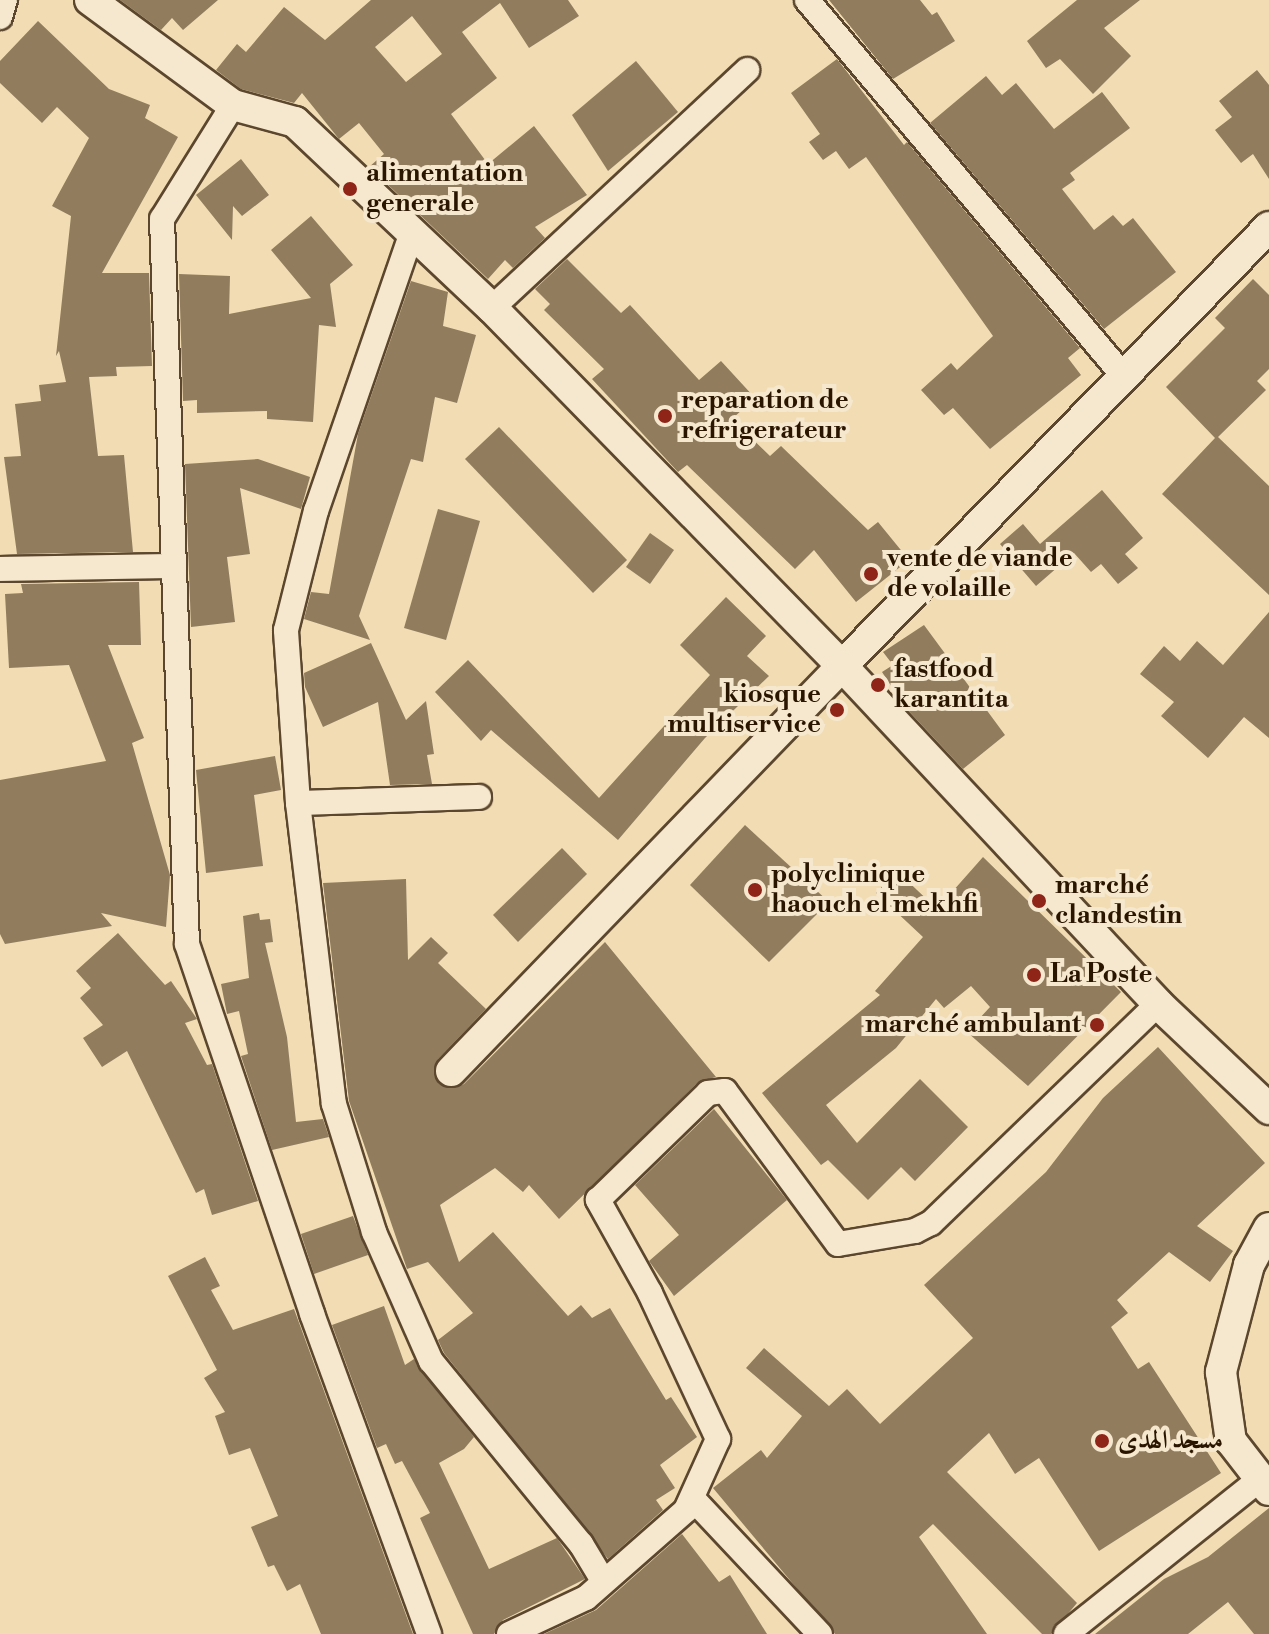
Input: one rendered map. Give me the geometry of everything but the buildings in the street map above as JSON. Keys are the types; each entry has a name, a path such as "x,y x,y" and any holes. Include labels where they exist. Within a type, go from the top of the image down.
{"street":[{"path":"0,17 5,0"},
{"path":"90,0 233,105 295,122 412,232 492,308 842,666 1158,1004 1269,1109"},
{"path":"807,0 1125,378"},
{"path":"492,308 747,70"},
{"path":"233,105 162,219 187,944 312,1314 429,1634"},
{"path":"451,1071 1269,227"},
{"path":"412,232 316,511 286,630 298,803 334,1104 374,1232 431,1361 581,1544 602,1579"},
{"path":"0,569 172,566"},
{"path":"298,803 479,797"},
{"path":"509,1634 586,1598 602,1579 694,1500 718,1439 717,1426 598,1200 717,1089 725,1091 838,1244 915,1231 931,1223 1158,1004"},
{"path":"1066,1634 1264,1485 1231,1441 1221,1372 1249,1265 1269,1228"},
{"path":"694,1500 820,1634"}],"place":[{"name":"alimentation generale","path":"350,189"},
{"name":"reparation de refrigerateur","path":"665,416"},
{"name":"vente de viande de volaille","path":"871,574"},
{"name":"fastfood karantita","path":"878,685"},
{"name":"kiosque multiservice","path":"837,710"},
{"name":"polyclinique haouch el mekhfi","path":"755,890"},
{"name":"marché clandestin","path":"1039,901"},
{"name":"La Poste","path":"1034,975"},
{"name":"marché ambulant","path":"1097,1025"},
{"name":"مسجد الهدى","path":"1102,1441"}]}
